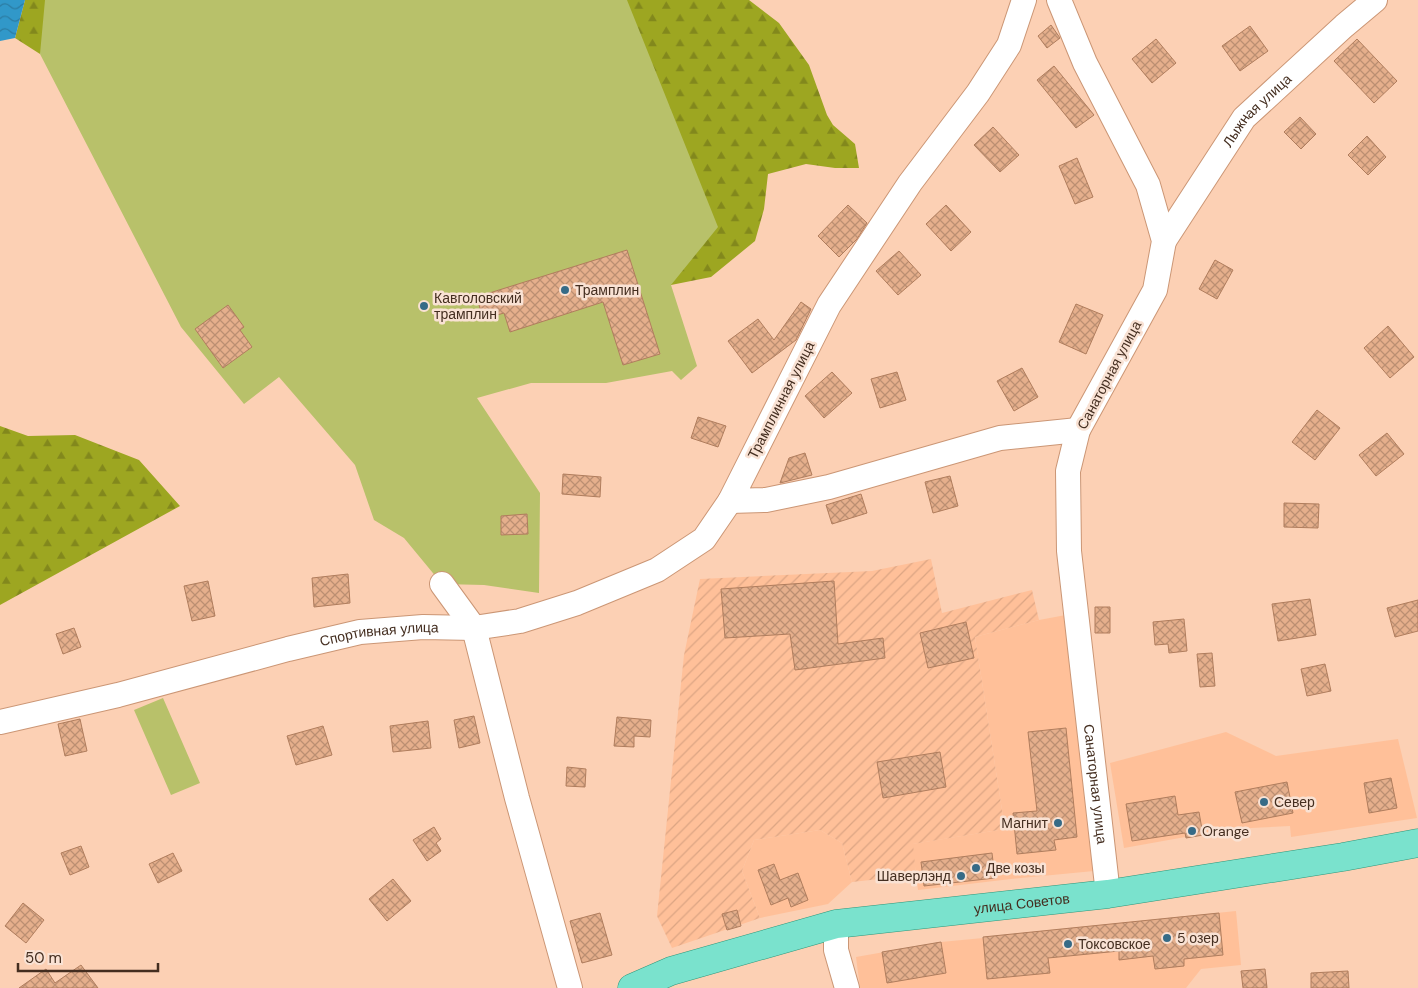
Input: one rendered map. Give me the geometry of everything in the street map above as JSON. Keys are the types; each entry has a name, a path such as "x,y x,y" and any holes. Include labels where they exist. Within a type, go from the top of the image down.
{"main road":[{"name":"улица Советов","path":"632,988 671,971 836,924 1108,894 1343,858 1418,843"}],"street":[{"name":"Трамплинная улица","path":"730,500 829,305 910,183 978,93 1008,45 1024,0"},
{"name":"Санаторная улица","path":"1059,0 1085,63 1148,185 1164,241 1155,290 1078,430 1068,471 1069,551 1108,894"},
{"name":"Лыжная улица","path":"1164,241 1244,118 1375,0"},
{"path":"730,500 766,500 829,487 1000,438 1078,430"},
{"name":"Спортивная улица","path":"0,722 118,695 288,649 360,632 423,628 474,628 520,621 577,603 657,570 704,539 730,500"},
{"path":"442,584 474,628 517,798 570,988"},
{"path":"836,924 836,950 847,988"}],"shaded area":[{"path":"931,559 942,613 1032,590 1039,620 975,637 1005,829 913,844 916,875 852,882 842,843 820,830 754,840 742,871 760,918 672,948 657,916 684,655 700,579 872,571"},
{"path":"1071,614 1094,871 918,890 912,844 1005,829 975,637 1039,620"},
{"path":"1226,732 1276,756 1398,739 1417,818 1291,837 1290,826 1230,829 1124,848 1110,763"},
{"path":"820,830 842,843 852,882 828,904 760,918 742,871 754,840"},
{"path":"1236,911 1241,965 1201,969 1186,988 860,988 856,957 941,942"}],"green space":[{"path":"25,0 55,0 53,35 40,54 15,38"},
{"name":"Кавголовский трамплин","path":"45,0 627,0 718,227 671,285 697,366 681,380 672,371 606,383 531,383 477,398 540,493 539,593 484,585 442,584 404,538 374,520 355,465 279,377 244,404 181,327 40,54"},
{"path":"576,0 749,0 779,23 809,65 827,115 833,125 855,144 859,168 835,168 806,164 768,174 764,209 755,241 711,277 671,285"},
{"path":"0,426 28,436 75,435 139,460 180,506 0,605"},
{"path":"163,698 200,783 171,795 134,710"}],"water":[{"path":"0,0 25,0 15,38 0,41"}],"building":[{"path":"1051,25 1060,38 1047,48 1038,36"},
{"path":"1250,26 1268,51 1240,71 1222,46"},
{"path":"1156,39 1176,63 1152,83 1132,59"},
{"path":"1357,39 1397,81 1374,103 1334,61"},
{"path":"1054,66 1094,115 1076,128 1037,80"},
{"path":"1300,117 1316,134 1301,149 1284,132"},
{"path":"993,127 1019,155 1000,172 974,145"},
{"path":"1367,136 1386,157 1368,175 1348,155"},
{"path":"1077,158 1093,197 1075,204 1059,166"},
{"path":"848,205 867,223 857,239 839,257 818,236"},
{"path":"946,205 971,232 951,251 926,224"},
{"path":"627,250 660,354 623,365 603,302 510,332 504,313 490,317 481,312 478,301 483,295"},
{"path":"899,251 921,275 898,295 876,271"},
{"path":"1215,260 1233,270 1217,299 1199,289"},
{"path":"801,302 811,309 796,340 752,373 728,341 758,319 774,340"},
{"path":"1076,304 1103,315 1086,354 1059,342"},
{"path":"228,305 244,327 240,330 252,347 223,368 195,329"},
{"path":"1388,326 1414,357 1390,378 1364,348"},
{"path":"1022,368 1038,397 1014,411 997,381"},
{"path":"832,372 852,393 824,418 805,396"},
{"path":"897,372 906,400 880,408 871,379"},
{"path":"1317,410 1340,428 1315,460 1292,442"},
{"path":"698,417 726,426 718,447 691,438"},
{"path":"1387,433 1404,454 1376,476 1359,455"},
{"path":"805,453 812,475 780,483 789,458"},
{"path":"563,474 601,477 600,497 562,494"},
{"path":"950,476 958,506 933,513 925,482"},
{"path":"861,494 867,513 832,524 826,505"},
{"path":"1284,503 1319,504 1318,528 1284,527"},
{"path":"527,514 528,534 501,535 501,516"},
{"path":"348,574 350,603 314,607 312,578"},
{"path":"208,581 215,616 192,621 184,586"},
{"path":"834,581 838,644 883,638 885,658 795,670 790,634 725,638 721,589"},
{"path":"1310,599 1316,635 1278,641 1272,604"},
{"path":"1418,600 1418,631 1395,637 1387,608"},
{"path":"1095,607 1110,607 1110,633 1095,633"},
{"path":"1184,619 1187,651 1169,653 1168,644 1155,645 1153,622"},
{"path":"966,622 974,658 928,668 920,633"},
{"path":"74,628 81,647 63,654 56,634"},
{"path":"1212,653 1215,686 1200,687 1197,654"},
{"path":"1325,664 1331,691 1307,696 1301,669"},
{"path":"474,716 480,743 459,748 454,720"},
{"path":"617,717 651,720 650,737 634,736 634,747 614,746"},
{"path":"80,719 87,751 65,756 58,724"},
{"path":"428,721 431,748 393,752 390,726"},
{"path":"323,726 332,755 296,765 287,736"},
{"path":"1066,728 1077,837 1054,840 1056,850 1017,854 1013,813 1037,811 1028,732"},
{"path":"940,752 946,787 883,798 877,762"},
{"path":"567,767 586,769 585,787 566,786"},
{"path":"1391,778 1397,808 1369,813 1364,783"},
{"name":"Север","path":"1287,782 1293,813 1242,823 1235,792"},
{"path":"1175,796 1178,815 1199,812 1203,835 1186,838 1185,833 1132,841 1126,804"},
{"path":"434,827 441,839 436,843 441,851 427,861 413,840"},
{"path":"81,846 89,867 70,875 61,853"},
{"path":"173,853 182,871 158,883 149,864"},
{"path":"992,853 995,878 924,886 921,862"},
{"path":"774,864 780,880 798,873 808,900 791,907 788,898 771,905 758,870"},
{"path":"393,879 411,901 387,921 369,899"},
{"path":"23,903 44,920 26,943 5,926"},
{"path":"737,910 741,926 727,930 722,914"},
{"path":"600,913 612,955 582,963 570,921"},
{"path":"1219,913 1223,955 1184,959 1184,966 1155,969 1153,956 1119,960 1119,951 1048,958 1050,973 987,979 983,937"},
{"path":"941,942 946,973 887,983 882,952"},
{"path":"81,965 98,988 19,988 46,969 55,983"},
{"path":"1265,969 1267,988 1243,988 1241,971"},
{"path":"1348,971 1349,988 1311,988 1311,973"}],"place":[{"name":"Трамплин","path":"565,290"},
{"name":"Кавголовский трамплин","path":"424,306"},
{"name":"Север","path":"1264,802"},
{"name":"Магнит","path":"1058,823"},
{"name":"Orange","path":"1192,831"},
{"name":"Две козы","path":"976,868"},
{"name":"Шаверлэнд","path":"961,876"},
{"name":"5 озер","path":"1167,938"},
{"name":"Токсовское","path":"1068,944"}]}
